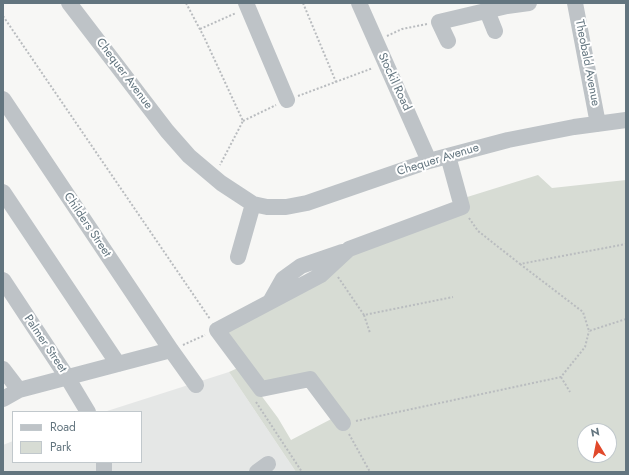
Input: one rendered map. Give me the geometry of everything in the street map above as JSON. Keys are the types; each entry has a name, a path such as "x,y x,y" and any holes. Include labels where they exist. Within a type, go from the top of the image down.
{"street":[{"name":"Chequer Avenue","path":"69,3 167,131 189,156 214,177 253,204 268,207 286,207 307,203 429,160 508,140 626,120"},
{"name":"Stockil Road","path":"359,3 429,160"},
{"path":"448,41 439,22 528,3"},
{"name":"Theobald Avenue","path":"576,3 598,124"},
{"path":"247,6 287,100"},
{"path":"487,11 495,31"},
{"name":"Childers Street","path":"3,99 196,385"},
{"path":"270,302 283,279 301,266 462,207 448,156"},
{"path":"3,192 118,364"},
{"path":"238,257 253,204"},
{"path":"343,423 310,379 261,389 217,330 320,275 349,249"},
{"name":"Palmer Street","path":"3,280 87,410"},
{"path":"3,399 19,390 171,350"},
{"path":"3,369 19,390"}],"path":[{"path":"186,3 200,29 243,121"},
{"path":"303,3 336,82"},
{"path":"200,29 247,6"},
{"path":"3,16 217,330 171,350"},
{"path":"375,41 402,29 439,22"},
{"path":"214,177 243,121 287,100 385,64"},
{"path":"370,472 343,423 560,377 585,347 589,331 584,312 478,231 462,207"},
{"path":"520,264 626,244"},
{"path":"330,266 364,315 370,333"},
{"path":"364,315 453,297"},
{"path":"589,331 626,320"},
{"path":"560,377 570,392"},
{"path":"256,401 302,472"}],"shaded area":[{"path":"229,372 296,472 3,472 3,445 12,441 12,463 142,463 142,411 107,411"}],"green space":[{"path":"538,175 552,188 626,180 626,472 296,472 229,372 240,367 278,418 291,440 339,415 313,375 261,384 222,331 351,252 464,198"}]}
